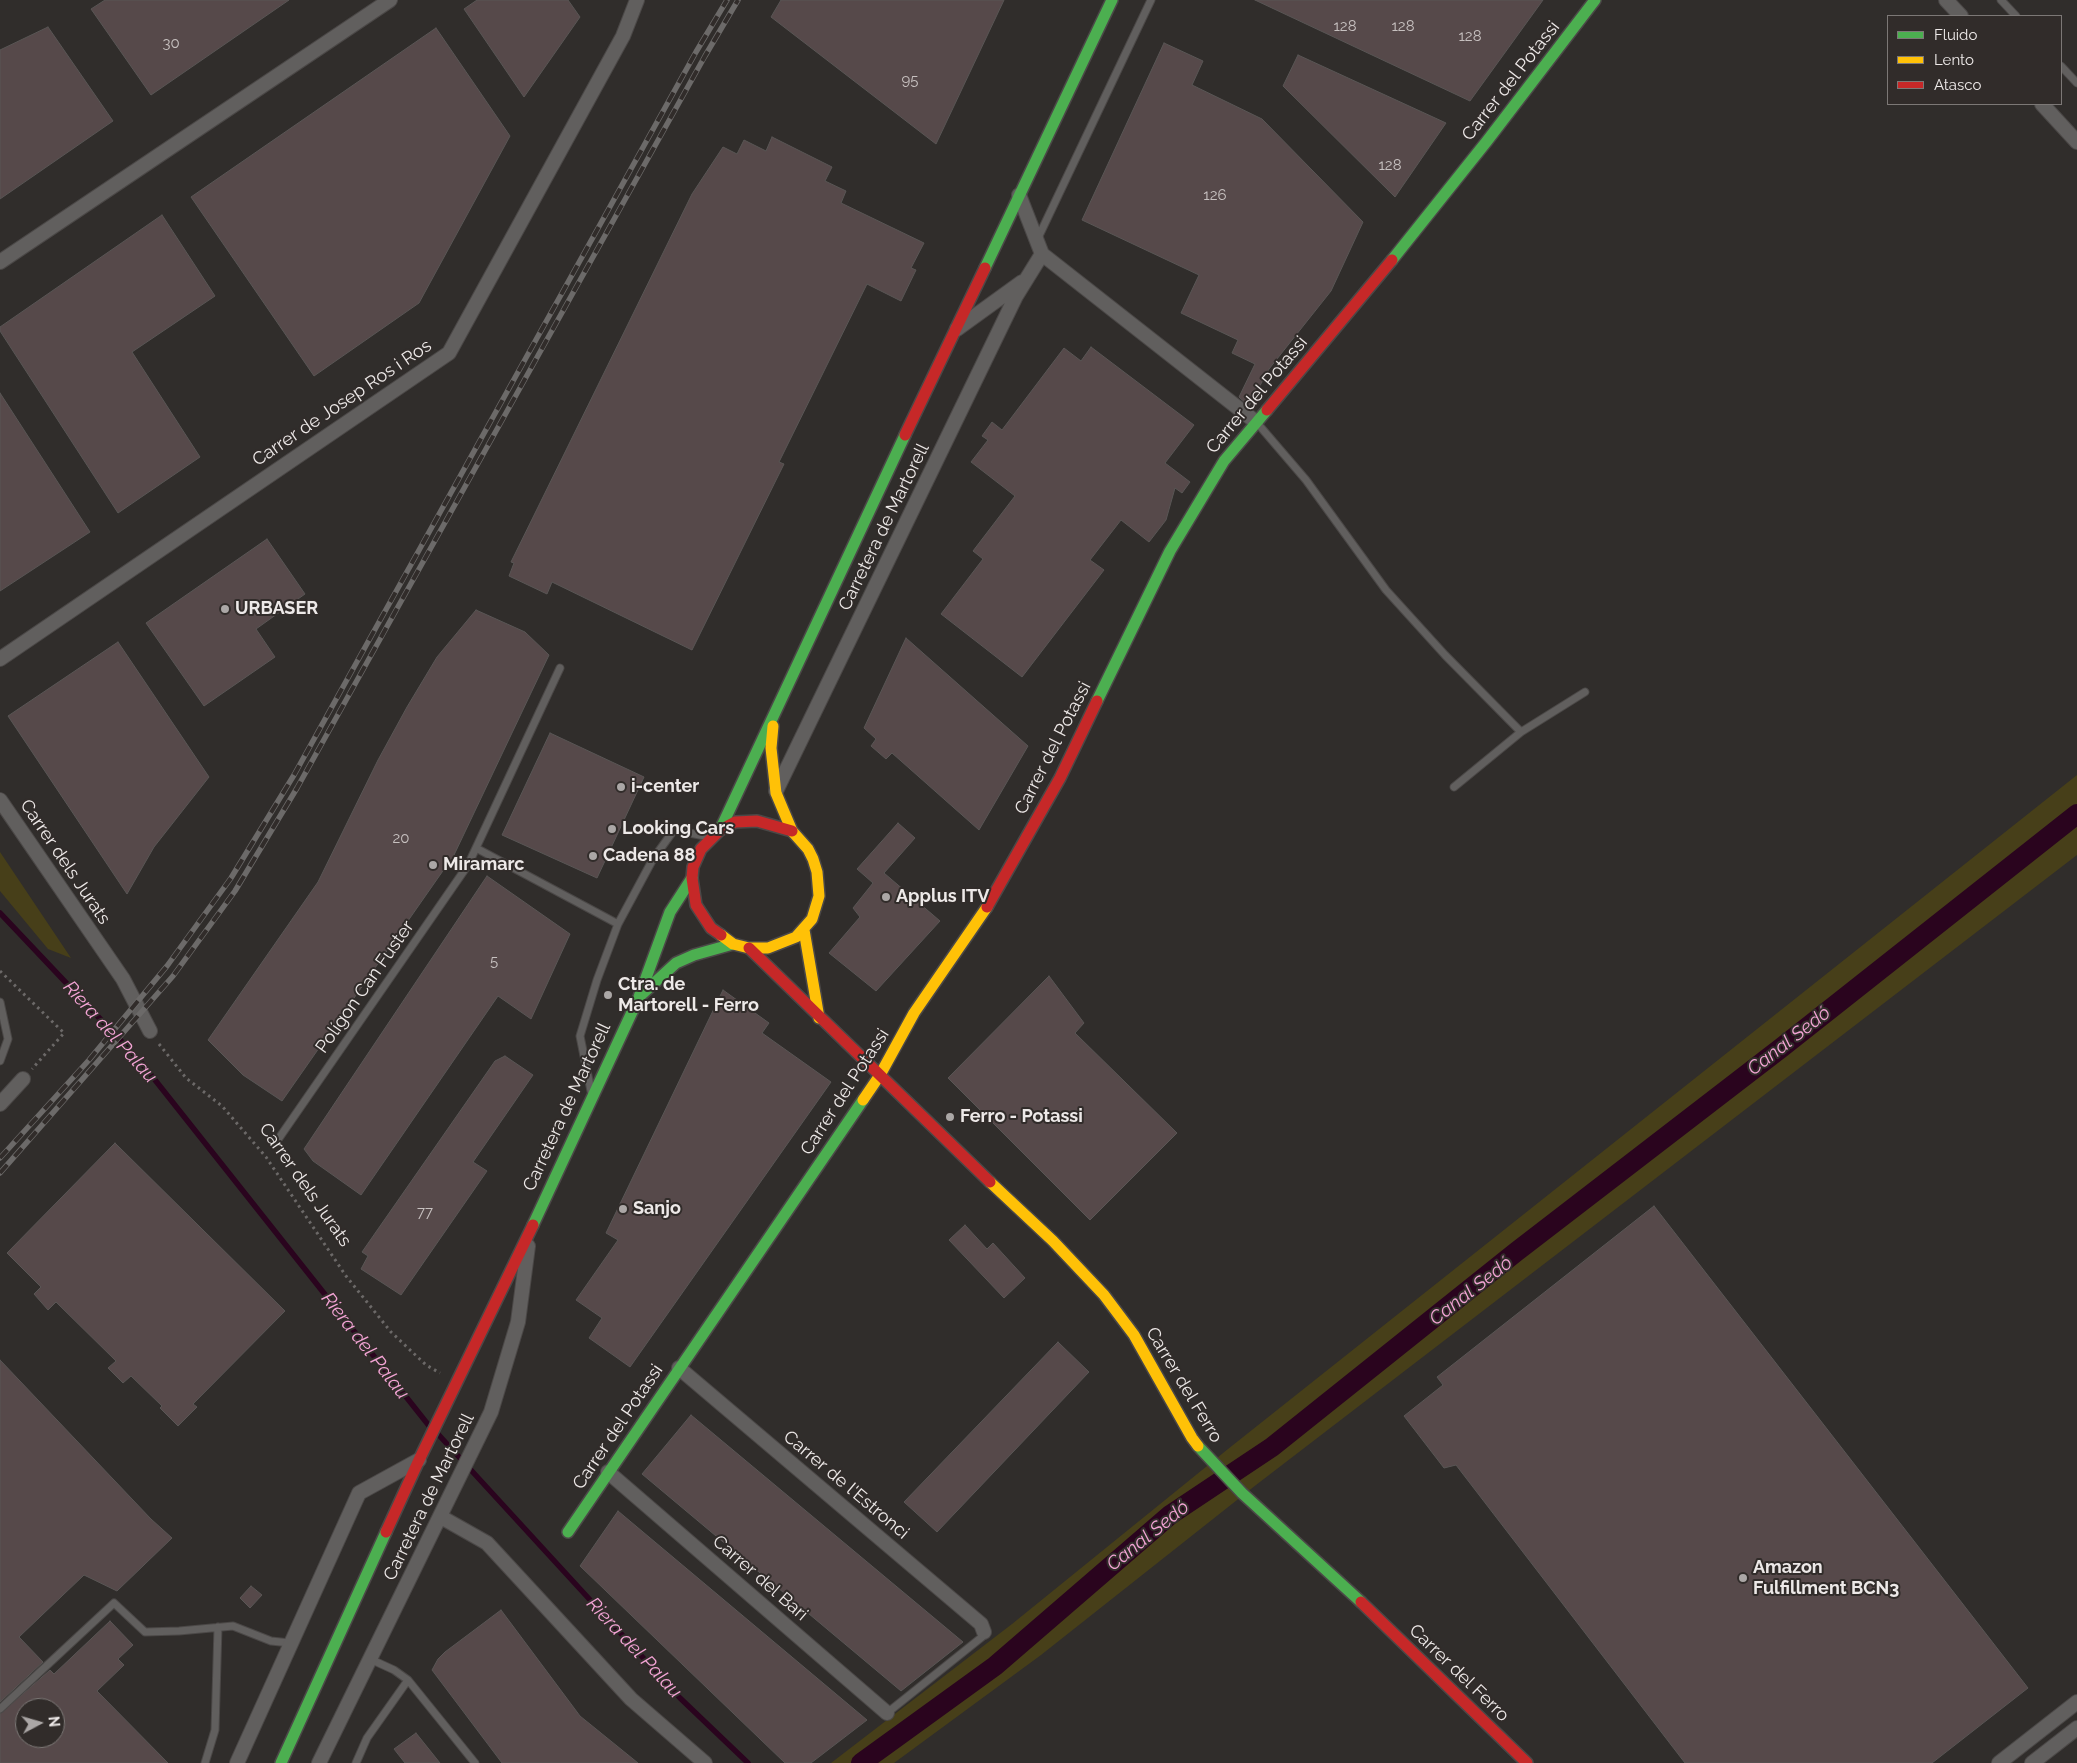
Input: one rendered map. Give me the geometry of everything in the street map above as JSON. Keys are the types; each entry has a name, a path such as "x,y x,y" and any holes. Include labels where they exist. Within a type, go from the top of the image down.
{"street":[{"path":"0,262 390,0"},
{"name":"Carrer de Josep Ros i Ros","path":"0,659 449,353 623,36 637,0"},
{"name":"Carretera de Martorell","path":"774,714 771,748 776,793 792,831 808,849 818,878 819,896 812,919 796,937 777,946 749,948 732,944 711,928 703,917 696,905 692,878 693,867 700,849 716,834 774,714 1112,0"},
{"name":"Carrer del Potassi","path":"568,1532 880,1075 914,1013 987,907 1055,787 1170,551 1224,461 1382,273 1595,0"},
{"path":"1946,0 1960,15"},
{"path":"2043,105 2077,142"},
{"path":"1019,195 1042,254 1256,422"},
{"name":"Carretera de Martorell","path":"776,793 1016,296 1042,254"},
{"name":"Carretera de Martorell","path":"954,331 1028,278"},
{"name":"Carrer dels Jurats","path":"0,800 122,979 150,1032"},
{"path":"716,834 735,822 757,821 792,831"},
{"name":"Carretera de Martorell","path":"281,1763 420,1460 530,1232 639,997 670,912 692,878"},
{"path":"804,930 819,1018"},
{"name":"Carretera de Martorell","path":"639,997 676,964 694,955 732,944"},
{"name":"Carrer del Ferro","path":"749,948 910,1106 1053,1241 1104,1295 1134,1335 1192,1438 1242,1494 1370,1611 1527,1763"},
{"path":"0,1104 23,1079"},
{"name":"Carretera de Martorell","path":"319,1763 491,1412 518,1322 530,1232"},
{"name":"Carrer de l'Estronci","path":"679,1368 981,1624 984,1632"},
{"name":"Carretera de Martorell","path":"237,1763 359,1493 420,1460"},
{"name":"Carrer del Bari","path":"608,1472 888,1713"},
{"path":"441,1517 487,1543 631,1699 705,1763"},
{"path":"1999,1763 2077,1702"},
{"path":"2032,1763 2077,1728"}],"lane":[{"path":"1037,240 1151,0"},
{"path":"2002,0 2015,15"},
{"path":"2062,67 2077,84"},
{"path":"1256,422 1306,480 1386,590 1445,655 1521,732"},
{"name":"Polígon Can Fuster","path":"277,1141 468,865 560,668"},
{"path":"1454,787 1521,732 1585,692"},
{"path":"592,1098 580,1036 597,980 618,924 653,860 674,830 716,834"},
{"path":"476,848 618,924"},
{"path":"0,1002 8,1039 0,1061"},
{"path":"0,1709 114,1603 145,1632 233,1626 271,1641 290,1643"},
{"path":"205,1763 215,1730 218,1627"},
{"path":"888,1713 982,1637 984,1632"},
{"path":"370,1660 394,1670 408,1680 475,1763"},
{"path":"356,1763 366,1738 408,1680"}],"path":[{"path":"0,971 64,1034 23,1079"},
{"name":"Carrer dels Jurats","path":"150,1032 186,1078 222,1106 266,1157 346,1276 391,1332 426,1365 457,1383"}],"shaded area":[{"path":"2077,775 2077,855 1256,1485 1041,1655 894,1763 831,1763 1012,1624 1228,1449"},
{"path":"0,852 71,958 48,949 0,891"}],"building":[{"path":"105,0 289,0 151,95 91,9"},
{"path":"477,0 568,0 580,17 524,97 464,9"},
{"path":"781,0 1004,0 936,144 771,17"},
{"path":"1255,0 1543,0 1470,101"},
{"path":"48,27 113,121 0,199 0,50"},
{"path":"436,28 510,136 419,303 314,376 191,197"},
{"path":"1164,43 1203,61 1192,85 1262,119 1363,222 1331,291 1269,369 1249,406 1239,397 1255,364 1232,353 1238,340 1181,313 1199,275 1082,220"},
{"path":"1298,55 1446,123 1395,197 1283,86"},
{"path":"772,137 832,167 825,181 846,191 841,203 924,243 911,268 916,270 901,301 867,284 779,462 784,464 692,650 552,582 547,594 509,576 514,563 511,562 692,194 723,147 737,154 744,140 766,151"},
{"path":"162,215 215,296 132,352 200,457 118,513 0,331 0,327"},
{"path":"1091,347 1194,425 1165,463 1190,482 1182,493 1175,488 1166,520 1149,542 1121,520 1090,560 1104,570 1022,677 941,614 983,559 973,551 1015,496 971,462 988,440 982,436 992,422 1002,430 1064,348 1081,361"},
{"path":"0,393 90,532 0,591"},
{"name":"URBASER","path":"267,539 305,594 256,629 275,657 204,706 146,623"},
{"path":"476,610 525,632 549,655 454,855 282,1101 243,1075 208,1040 318,882 378,760 407,707 437,657"},
{"path":"906,638 1028,746 979,830 892,753 886,759 871,746 876,739 864,728"},
{"path":"118,642 209,777 154,847 127,894 8,716"},
{"path":"550,733 644,777 597,878 502,835"},
{"name":"Applus ITV","path":"898,823 915,838 884,873 940,921 876,991 829,953 860,917 853,908 873,883 857,869"},
{"path":"487,876 570,934 531,1019 498,996 361,1195 313,1161 304,1149"},
{"path":"1049,976 1084,1023 1075,1033 1177,1133 1090,1220 948,1078"},
{"path":"723,990 769,1023 762,1033 831,1082 630,1367 589,1338 602,1318 576,1300 618,1240 606,1233"},
{"path":"505,1056 533,1075 473,1162 487,1171 401,1295 361,1269 368,1256 362,1252 495,1061"},
{"path":"115,1143 285,1311 193,1404 197,1407 178,1426 160,1408 162,1406 131,1376 123,1383 108,1368 116,1361 56,1302 48,1310 34,1294 41,1287 7,1253"},
{"name":"Amazon Fulfillment BCN3","path":"1654,1206 2028,1688 1932,1763 1685,1763 1456,1465 1444,1468 1404,1416 1443,1385 1437,1377"},
{"path":"965,1225 987,1249 993,1243 1025,1278 1004,1298 949,1240"},
{"path":"1058,1342 1089,1372 937,1532 904,1502"},
{"path":"0,1360 151,1519 172,1538 117,1591 84,1575 19,1637 43,1662 0,1702"},
{"path":"691,1415 963,1642 901,1691 642,1474"},
{"path":"618,1511 867,1720 811,1763 785,1763 580,1566"},
{"path":"251,1586 262,1595 250,1608 240,1598"},
{"path":"501,1610 580,1716 638,1763 502,1763 432,1670 438,1659 445,1652"},
{"path":"110,1621 133,1645 118,1659 124,1665 97,1691 168,1763 0,1763 0,1714 15,1701 15,1748 65,1748 65,1698 18,1698 50,1670 54,1674"},
{"path":"416,1733 440,1763 405,1763 394,1749"}],"waterway":[{"name":"Canal Sedó","path":"861,1763 995,1666 1170,1515 1272,1447 1516,1252 1781,1048 2077,814"},
{"name":"Riera del Palau","path":"0,913 140,1061 430,1427"},
{"name":"Riera del Palau","path":"437,1433 680,1698 748,1763"}],"railway":[{"path":"0,1158 89,1060 167,966 231,878 294,775 696,52 727,0"},
{"path":"0,1173 173,976 235,891 297,788 738,0"}],"traffic: fast":[{"path":"985,268 1112,0"},
{"path":"1392,260 1487,141 1595,0"},
{"path":"1097,701 1170,551 1224,461 1267,410"},
{"path":"720,830 905,435"},
{"path":"533,1225 639,997 670,912 692,878"},
{"path":"640,996 676,963 694,955 733,944"},
{"path":"568,1532 863,1100"},
{"path":"1198,1446 1242,1493 1361,1602"},
{"path":"281,1763 386,1532"}],"traffic: slow":[{"path":"721,935 733,944 749,948 768,948 796,937 812,919 819,896 817,872 813,859 808,849 792,831 776,793 771,748 773,726"},
{"path":"863,1100 880,1075 914,1013 987,907"},
{"path":"804,930 819,1018"},
{"path":"990,1182 1053,1241 1104,1295 1134,1335 1198,1446"}],"traffic: jam":[{"path":"1267,410 1392,260"},
{"path":"905,435 985,268"},
{"path":"987,907 1060,778 1097,701"},
{"path":"721,935 711,928 696,905 692,878 693,867 701,849 720,830 735,822 757,821 792,831"},
{"path":"749,948 990,1182"},
{"path":"386,1532 533,1225"},
{"path":"1361,1602 1527,1763"}],"place":[{"name":"URBASER","path":"225,609"},
{"name":"i-center","path":"621,787"},
{"name":"Looking Cars","path":"612,829"},
{"name":"Cadena 88","path":"593,856"},
{"name":"Miramarc","path":"433,865"},
{"name":"Applus ITV","path":"886,897"},
{"name":"Ctra. de Martorell - Ferro","path":"608,995"},
{"name":"Ferro - Potassi","path":"950,1117"},
{"name":"Sanjo","path":"623,1209"},
{"name":"Amazon Fulfillment BCN3","path":"1743,1578"}]}
